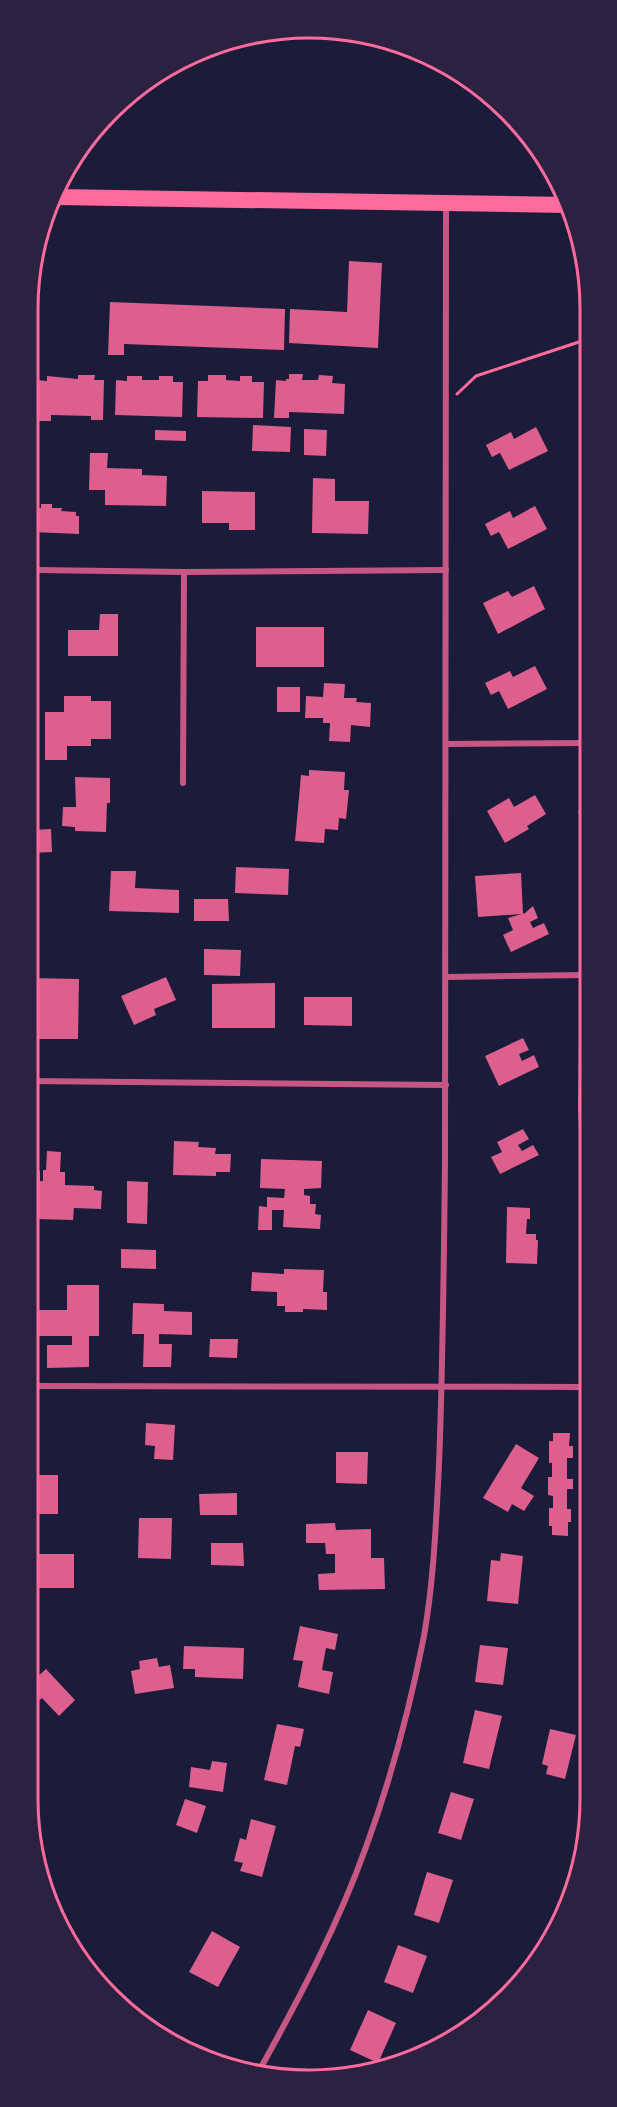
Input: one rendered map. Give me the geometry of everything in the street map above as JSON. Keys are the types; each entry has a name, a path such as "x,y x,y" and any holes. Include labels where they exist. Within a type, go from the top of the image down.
{"highway":[{"path":"61,197 559,205"}],"street":[{"path":"262,2065 315,1966 357,1871 375,1822 397,1750 430,1599 442,1387 446,1085 444,419 446,203"},
{"path":"38,570 184,572 446,570"},
{"path":"183,783 184,572"},
{"path":"446,744 580,743"},
{"path":"446,977 580,975"},
{"path":"38,1081 446,1085"},
{"path":"38,1386 580,1387"}],"path":[{"path":"444,419 452,399 476,376 580,342"}],"building":[{"path":"349,261 382,263 378,348 289,343 290,309 347,312"},
{"path":"110,302 285,309 284,350 124,344 124,355 108,355"},
{"path":"289,374 303,374 302,380 318,380 319,375 333,376 332,383 345,384 344,414 289,412 289,418 274,418 276,380 286,381 289,379"},
{"path":"78,375 95,375 94,380 104,380 103,420 91,420 91,416 51,415 51,421 38,421 38,380 47,381 47,376 78,379"},
{"path":"208,375 226,375 226,380 240,381 240,376 252,376 252,382 264,382 263,418 197,417 198,381 208,381"},
{"path":"127,376 142,376 142,380 159,380 159,376 173,376 173,382 183,382 182,417 115,415 116,380 127,381"},
{"path":"253,425 291,427 290,452 252,451"},
{"path":"536,427 548,451 509,470 500,453 492,457 486,445 511,432 514,439"},
{"path":"304,429 327,430 326,456 304,455"},
{"path":"155,430 186,431 186,441 155,440"},
{"path":"90,453 108,453 107,468 142,469 142,475 167,476 166,506 105,505 105,490 89,490"},
{"path":"313,478 335,479 335,501 369,501 368,534 312,533"},
{"path":"202,491 255,492 255,530 229,530 229,523 202,523"},
{"path":"41,504 52,504 52,508 62,508 61,511 76,512 76,516 79,516 79,534 38,532 38,508 41,508"},
{"path":"535,506 547,529 508,549 499,532 491,536 485,524 510,511 513,518"},
{"path":"534,586 545,609 498,634 483,603 508,591 512,597"},
{"path":"100,614 118,614 118,656 68,656 68,630 99,630"},
{"path":"256,627 324,627 324,667 256,667"},
{"path":"535,666 547,689 508,709 499,691 491,695 485,683 510,671 513,677"},
{"path":"324,683 345,684 344,698 357,698 356,702 371,703 370,727 351,725 350,742 329,741 330,723 323,723 323,718 305,718 306,696 323,697"},
{"path":"277,687 300,687 300,712 277,712"},
{"path":"64,696 91,696 91,701 111,701 111,739 91,739 91,746 67,746 67,760 45,760 45,712 64,712"},
{"path":"309,770 345,772 344,790 349,790 346,819 339,818 338,830 325,829 324,843 295,841 301,775 309,776"},
{"path":"75,777 110,778 110,803 107,803 106,832 75,831 75,827 62,826 63,807 76,807"},
{"path":"535,795 546,814 527,826 529,829 505,843 487,811 509,798 514,807"},
{"path":"51,829 52,852 38,853 38,830"},
{"path":"236,867 289,869 288,895 235,893"},
{"path":"111,871 136,871 135,888 179,890 179,913 109,911"},
{"path":"521,873 523,914 478,917 475,876"},
{"path":"194,899 228,899 229,921 194,921"},
{"path":"533,906 538,918 530,922 533,928 544,923 549,934 511,952 503,935 513,930 508,918 525,913"},
{"path":"204,949 241,950 240,976 204,975"},
{"path":"166,977 176,1000 154,1009 156,1015 134,1025 121,996"},
{"path":"38,978 79,979 78,1039 38,1039"},
{"path":"275,983 275,1028 212,1028 212,984"},
{"path":"304,997 352,997 352,1026 304,1025"},
{"path":"523,1038 529,1050 519,1054 522,1061 534,1055 539,1067 499,1086 485,1056"},
{"path":"523,1129 529,1139 518,1145 522,1151 533,1145 539,1155 500,1174 491,1157 502,1152 497,1142"},
{"path":"174,1141 199,1142 198,1147 216,1148 215,1154 231,1154 230,1172 216,1172 216,1176 173,1175"},
{"path":"47,1151 61,1152 60,1172 65,1172 65,1185 94,1186 94,1190 102,1191 101,1209 74,1208 73,1220 38,1219 38,1171 40,1171 40,1181 43,1181 43,1170 46,1170"},
{"path":"261,1159 322,1161 321,1188 304,1189 304,1195 310,1196 310,1204 316,1204 315,1214 321,1215 320,1229 283,1227 284,1210 272,1210 272,1230 258,1230 259,1206 267,1207 267,1197 284,1198 285,1189 260,1188"},
{"path":"127,1181 148,1182 147,1224 127,1223"},
{"path":"507,1207 530,1208 526,1234 536,1234 537,1264 506,1263"},
{"path":"121,1249 156,1250 156,1269 121,1268"},
{"path":"284,1269 324,1270 323,1292 327,1292 327,1310 303,1309 303,1312 285,1312 285,1306 277,1306 277,1292 251,1291 252,1272 284,1274"},
{"path":"67,1285 99,1285 99,1336 89,1336 89,1367 47,1368 47,1345 72,1345 72,1336 39,1336 39,1310 67,1310"},
{"path":"133,1303 164,1304 164,1311 192,1312 192,1335 159,1334 159,1344 172,1344 171,1367 143,1367 144,1334 132,1334"},
{"path":"210,1339 238,1339 237,1358 209,1357"},
{"path":"146,1423 175,1425 173,1460 154,1459 155,1446 145,1445"},
{"path":"553,1433 570,1433 569,1446 573,1446 573,1458 567,1458 567,1479 573,1479 573,1489 567,1489 567,1509 571,1509 568,1536 552,1535 552,1526 549,1526 549,1508 553,1508 553,1496 548,1495 548,1477 552,1477 552,1463 549,1463 549,1441 553,1441"},
{"path":"516,1444 539,1458 521,1488 534,1496 524,1511 512,1504 508,1512 483,1498"},
{"path":"336,1452 368,1452 367,1484 336,1483"},
{"path":"38,1475 58,1475 58,1514 38,1514"},
{"path":"237,1493 237,1515 200,1515 199,1494"},
{"path":"139,1518 172,1518 171,1559 138,1558"},
{"path":"335,1523 336,1530 371,1529 371,1558 384,1558 385,1589 319,1590 318,1574 335,1573 335,1554 326,1554 325,1543 306,1543 306,1524"},
{"path":"211,1543 243,1543 244,1566 211,1565"},
{"path":"501,1553 523,1556 518,1604 487,1601 491,1560 500,1561"},
{"path":"38,1554 74,1554 74,1588 38,1588"},
{"path":"300,1626 338,1634 335,1650 326,1648 322,1670 333,1672 329,1694 298,1687 303,1661 293,1660"},
{"path":"480,1645 508,1648 503,1685 475,1682"},
{"path":"184,1646 244,1648 243,1679 195,1677 195,1669 183,1669"},
{"path":"157,1658 159,1667 170,1665 174,1688 135,1694 131,1671 140,1669 139,1661"},
{"path":"46,1669 75,1700 59,1716 42,1698 38,1701 38,1676"},
{"path":"475,1710 502,1716 489,1769 463,1763"},
{"path":"277,1724 304,1729 300,1747 295,1746 287,1785 264,1780"},
{"path":"550,1729 576,1735 565,1779 546,1774 548,1766 542,1764"},
{"path":"212,1761 227,1763 223,1792 189,1787 191,1767 210,1770"},
{"path":"451,1792 474,1799 461,1840 438,1833"},
{"path":"185,1799 206,1806 197,1833 176,1825"},
{"path":"251,1819 276,1826 262,1877 240,1871 243,1863 234,1861 240,1838 246,1840"},
{"path":"427,1872 453,1880 439,1923 414,1915"},
{"path":"212,1931 240,1947 218,1987 189,1972"},
{"path":"398,1945 427,1956 413,1993 384,1982"},
{"path":"368,2010 396,2023 379,2060 374,2061 350,2050"}]}
